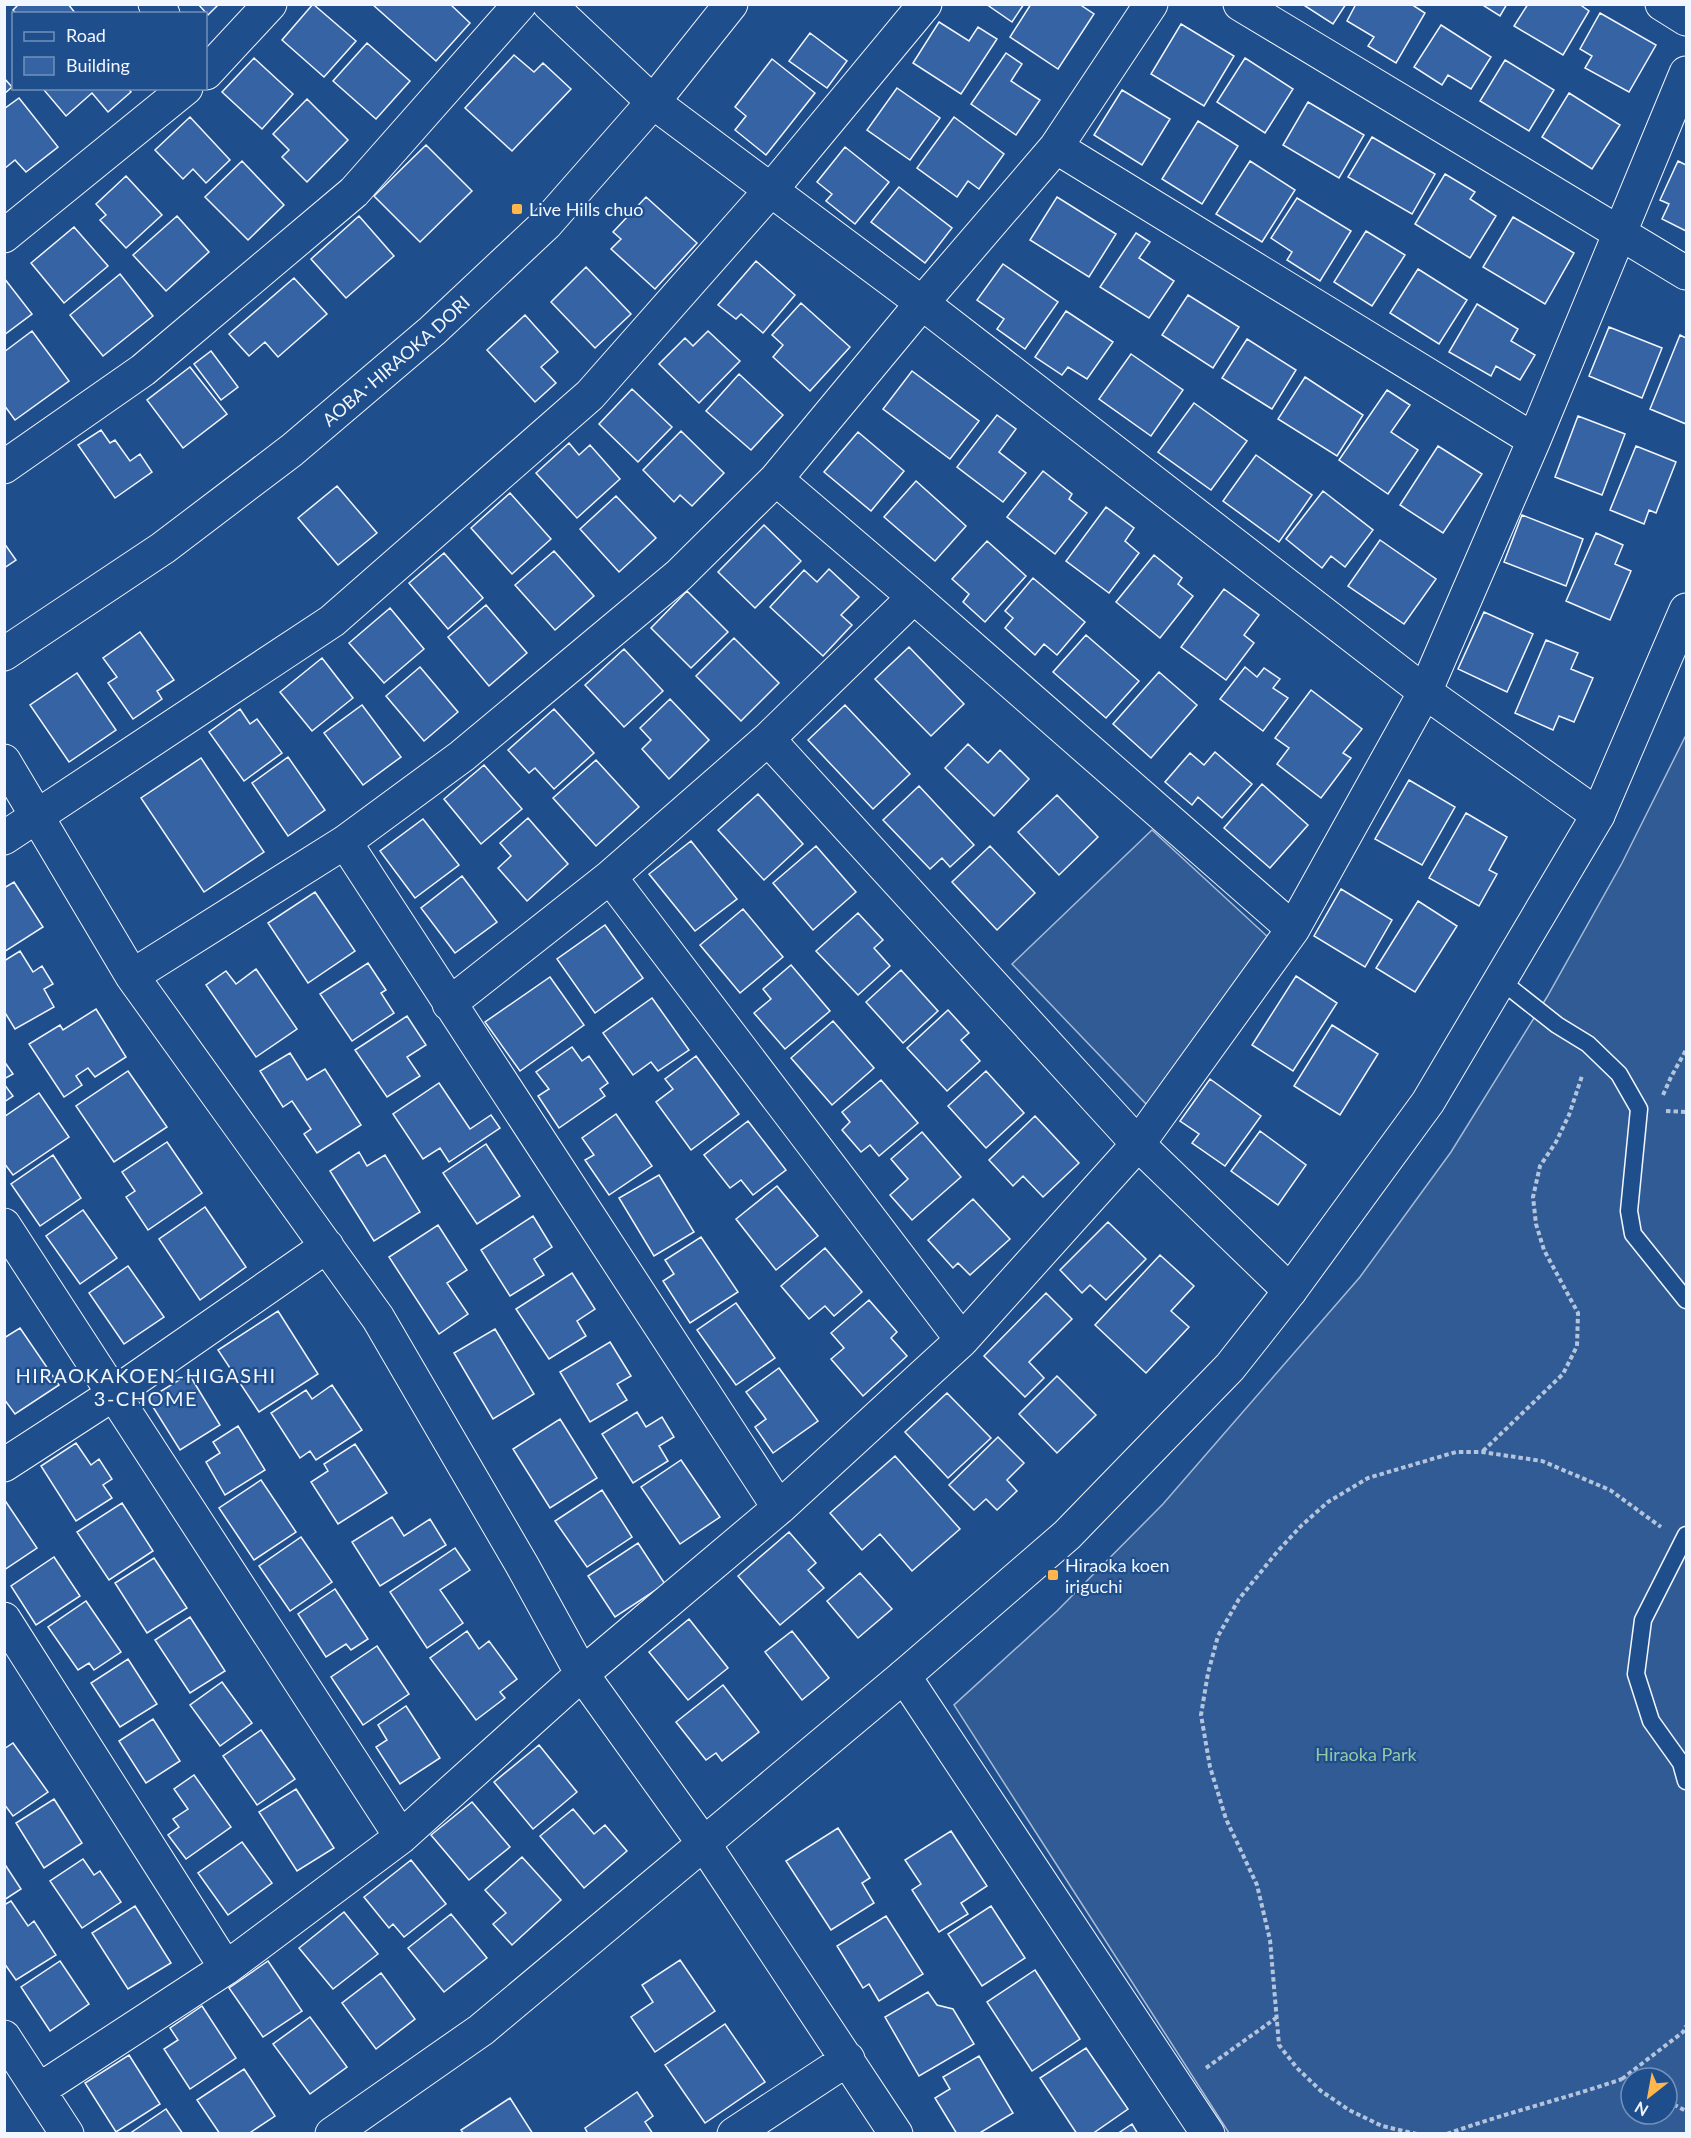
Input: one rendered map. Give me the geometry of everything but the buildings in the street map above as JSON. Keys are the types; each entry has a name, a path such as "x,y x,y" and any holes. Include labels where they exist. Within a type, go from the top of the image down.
{"street":[{"path":"207,68 270,4"},
{"path":"4,466 143,370 354,192 520,4"},
{"path":"549,4 653,102 922,303 1425,692 1598,815"},
{"name":"AOBA･HIRAOKA DORI","path":"4,654 163,548 292,450 423,338 546,224 653,102 731,4"},
{"path":"4,837 332,621 590,395 770,191 926,4"},
{"path":"132,976 345,842 462,756 670,583 776,478 1056,147 1151,4"},
{"path":"1240,4 1686,273"},
{"path":"1662,4 1686,19"},
{"path":"39,2090 226,1968 402,1837 582,1674 779,1508 962,1340 1138,1144 1293,929 1425,692 1534,440 1686,73"},
{"path":"6,231 181,90"},
{"path":"1056,147 1534,440"},
{"path":"776,478 1293,929"},
{"path":"449,1004 610,877 768,739 914,597"},
{"path":"332,2133 481,2030 904,1676 1067,1535 1230,1367 1290,1291 1428,1102 1598,815 1686,610"},
{"path":"768,739 1138,1144 1290,1291"},
{"path":"4,761 132,976 378,1318 522,1565 582,1674 704,1844 896,2133"},
{"path":"345,842 779,1508"},
{"path":"610,877 962,1340"},
{"path":"4,1225 402,1837"},
{"path":"4,1465 115,1393 327,1246"},
{"path":"4,1619 226,1968"},
{"path":"904,1676 1208,2133"},
{"path":"4,2037 67,2133"},
{"path":"734,2133 848,2059"}],"lane":[{"path":"1500,980 1557,1025 1588,1044 1619,1074 1639,1110 1629,1211 1633,1234 1686,1300"},
{"path":"1686,1535 1643,1620 1636,1674 1651,1721 1681,1763 1686,1781"}],"path":[{"path":"1482,1452 1563,1374 1577,1347 1578,1313 1544,1250 1536,1224 1533,1197 1540,1166 1556,1142 1580,1083 1588,1044"},
{"path":"1660,1102 1686,1050"},
{"path":"1417,2133 1382,2126 1349,2110 1321,2091 1297,2068 1280,2046 1270,1940 1257,1885 1226,1819 1210,1767 1201,1715 1208,1673 1218,1636 1239,1599 1264,1568 1302,1525 1328,1502 1368,1478 1456,1452 1482,1452 1542,1461 1610,1490 1660,1526 1676,1553"},
{"path":"1179,2088 1276,2018"},
{"path":"1639,2066 1683,2032 1686,2026"},
{"path":"1447,2133 1619,2080"}],"shaded area":[{"name":"Hiraoka Park","path":"1686,735 1686,2133 1229,2133 954,1705 1057,1611 1163,1504 1360,1277 1451,1152 1547,997 1622,863"},
{"path":"1152,830 1269,938 1149,1107 1012,964"}],"place":[{"name":"Live Hills chuo","path":"517,209"},
{"name":"Hiraoka koen iriguchi","path":"1053,1575"}],"district":[{"name":"HIRAOKAKOEN-HIGASHI 3-CHOME","path":"146,1386"}]}
